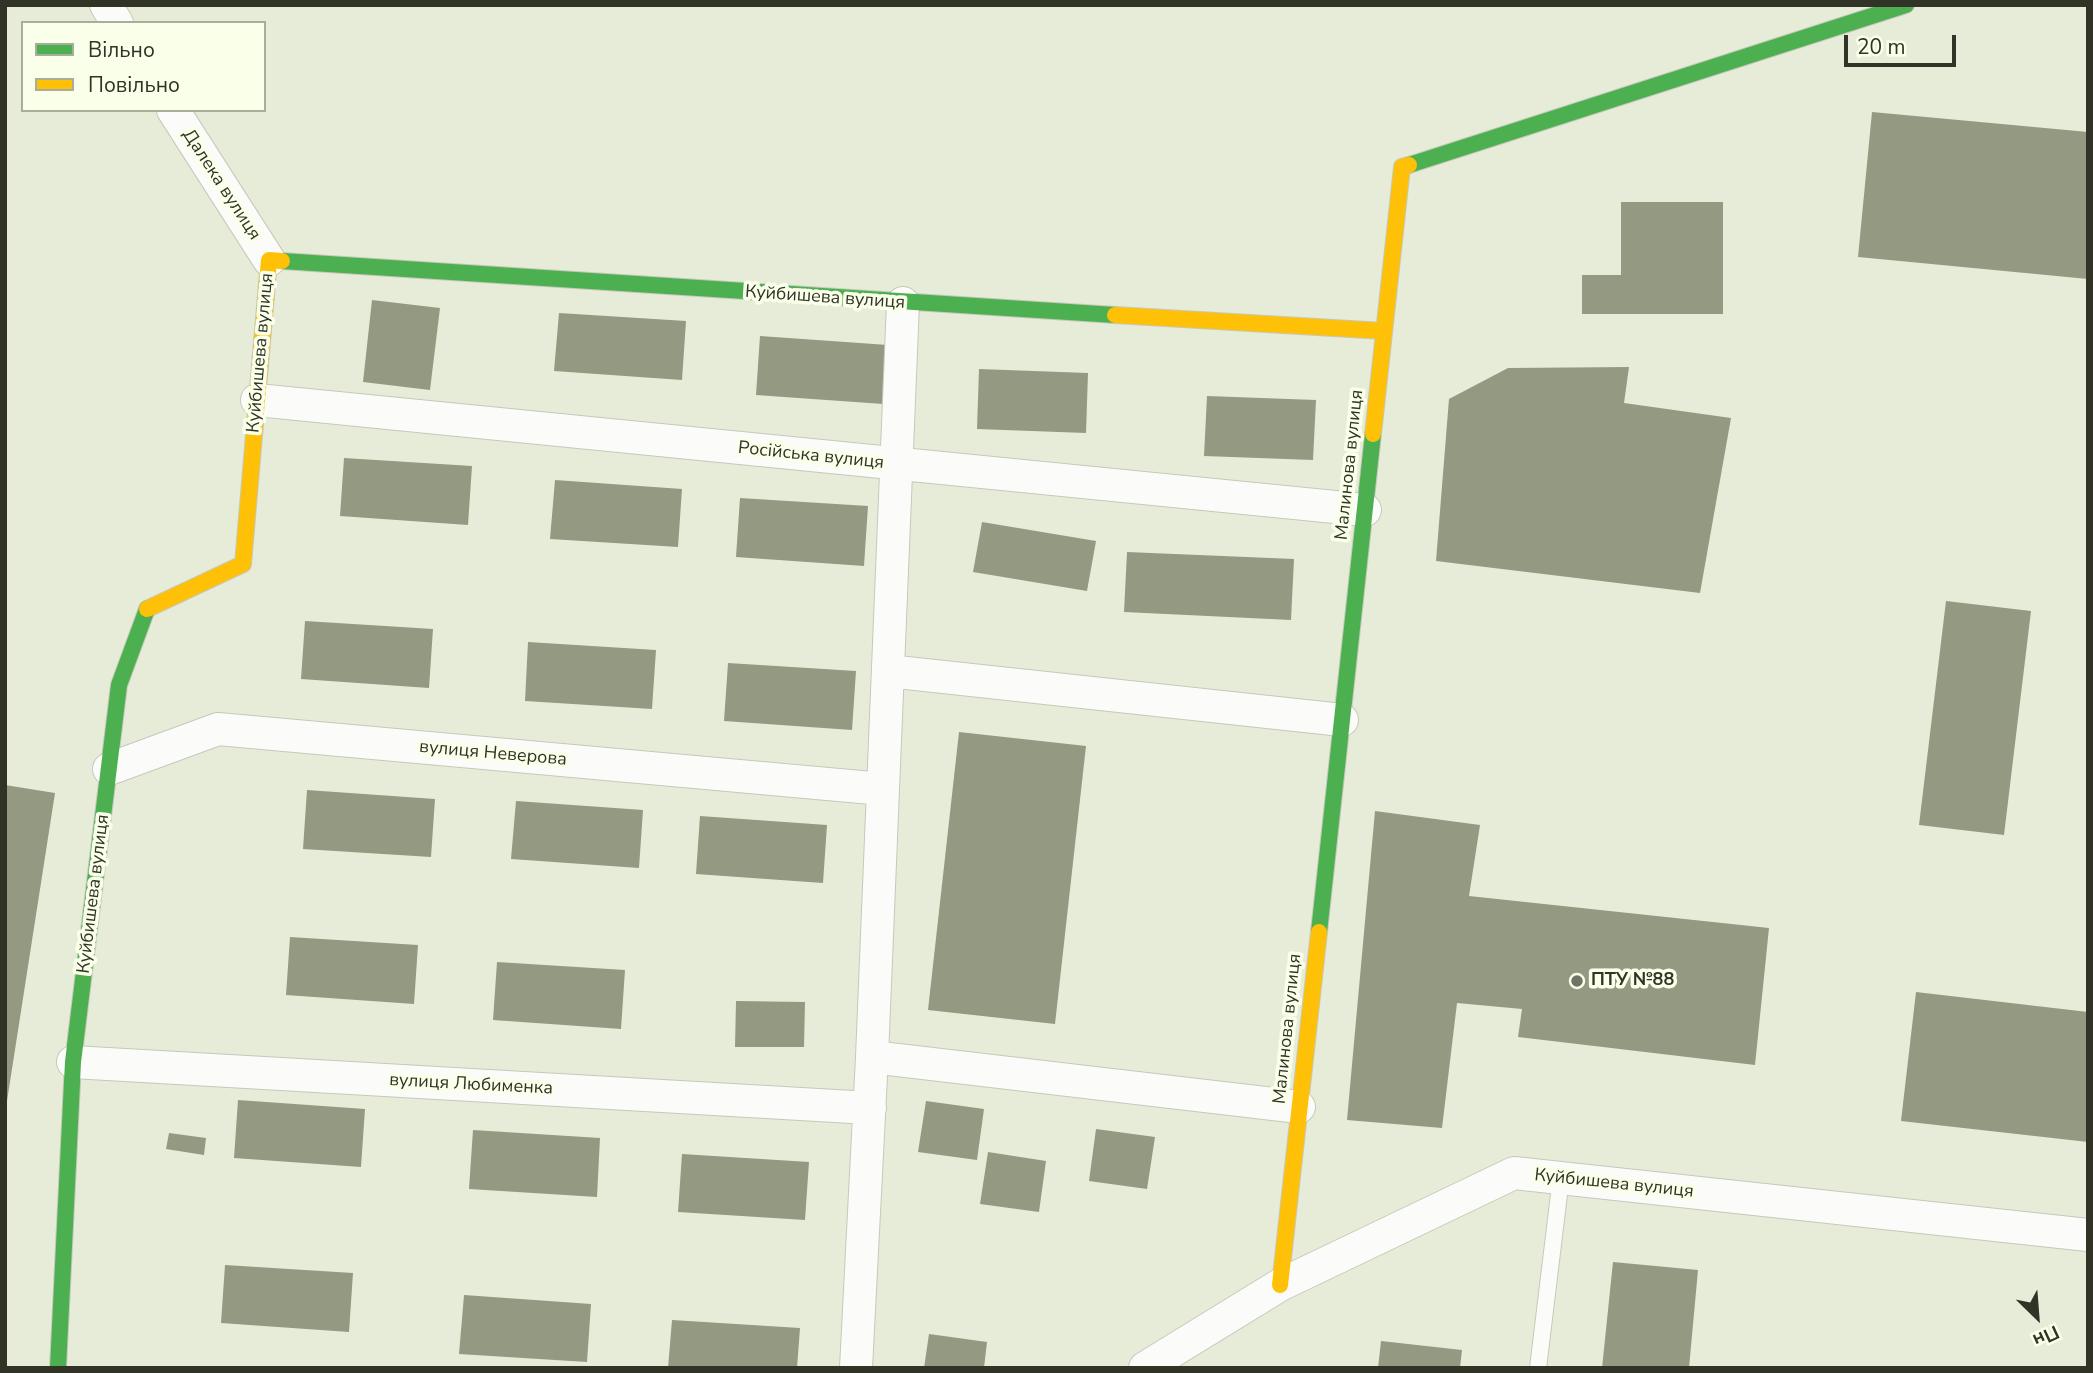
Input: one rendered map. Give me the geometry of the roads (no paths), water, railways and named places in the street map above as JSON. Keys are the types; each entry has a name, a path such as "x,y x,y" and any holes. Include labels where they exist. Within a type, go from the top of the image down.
{"street":[{"path":"106,5 116,21"},
{"name":"Малинова вулиця","path":"1280,1285 1402,167 1898,6"},
{"name":"Далека вулиця","path":"174,112 269,260"},
{"name":"Куйбишева вулиця","path":"58,1368 73,1062 119,685 147,609 243,564 269,260 903,303 1384,331"},
{"path":"856,1368 870,1108 903,303"},
{"name":"Російська вулиця","path":"257,400 1364,510"},
{"path":"888,671 1342,720"},
{"name":"вулиця Неверова","path":"109,769 218,729 883,789"},
{"path":"872,1057 1299,1107"},
{"name":"вулиця Любименка","path":"73,1062 870,1108"},
{"name":"Куйбишева вулиця","path":"1145,1368 1280,1285 1514,1173 2088,1235"}],"lane":[{"path":"1538,1368 1561,1178"}],"place":[{"name":"ПТУ №88","path":"1577,981"}]}
